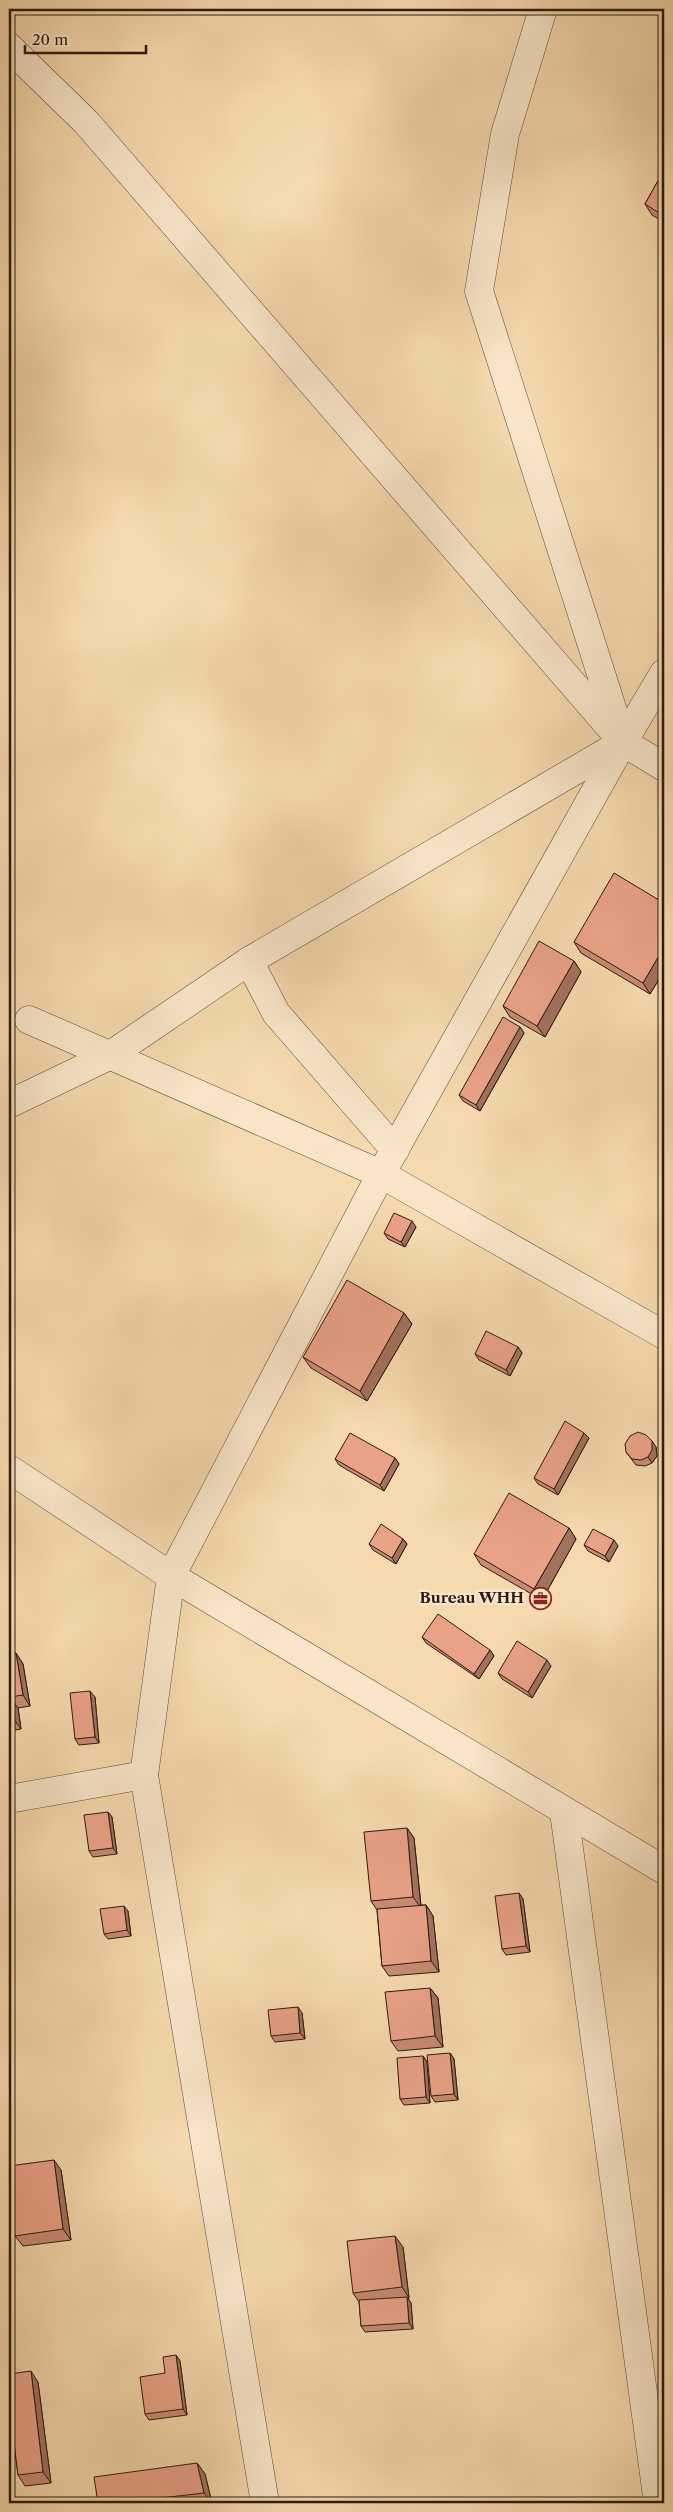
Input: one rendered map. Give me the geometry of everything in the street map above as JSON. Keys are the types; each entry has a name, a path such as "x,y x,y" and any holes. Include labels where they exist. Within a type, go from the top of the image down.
{"street":[{"path":"543,9 505,134 479,291 623,742"},
{"path":"9,48 86,122 623,742 664,767"},
{"path":"265,2503 144,1775 172,1576 381,1174 623,742 664,673"},
{"path":"9,1104 109,1056 249,961 623,742"},
{"path":"249,961 276,1013 395,1150"},
{"path":"29,1020 381,1174 664,1334"},
{"path":"9,1469 172,1576 564,1812 664,1870"},
{"path":"9,1799 144,1775"},
{"path":"564,1812 658,2503"}],"building":[{"path":"664,170 664,216 645,204"},
{"path":"614,873 664,903 664,947 643,983 574,942"},
{"path":"539,941 574,961 537,1026 503,1006"},
{"path":"503,1017 520,1027 476,1105 459,1095"},
{"path":"394,1213 412,1221 401,1242 384,1233"},
{"path":"347,1280 404,1313 360,1391 303,1357"},
{"path":"486,1331 518,1347 506,1370 475,1354"},
{"path":"664,1385 664,1408 659,1401 659,1392"},
{"path":"565,1421 584,1433 554,1489 534,1478"},
{"path":"638,1432 646,1435 652,1441 652,1450 648,1457 641,1460 632,1459 626,1452 625,1444 630,1436"},
{"path":"350,1433 395,1458 380,1485 335,1459"},
{"path":"509,1493 569,1528 534,1589 474,1554"},
{"path":"381,1524 403,1539 392,1558 369,1544"},
{"path":"593,1529 614,1540 605,1556 584,1545"},
{"path":"438,1614 490,1650 474,1674 422,1637"},
{"path":"517,1641 547,1660 528,1692 498,1673"},
{"path":"16,1653 23,1695 10,1697 13,1718 9,1719 9,1654"},
{"path":"90,1691 95,1737 75,1739 70,1693"},
{"path":"108,1812 113,1848 89,1851 84,1815"},
{"path":"407,1828 413,1897 371,1901 364,1832"},
{"path":"519,1893 526,1946 502,1949 495,1896"},
{"path":"426,1905 431,1961 382,1966 377,1909"},
{"path":"124,1906 127,1930 104,1934 100,1909"},
{"path":"430,1988 435,2036 391,2041 385,1992"},
{"path":"298,2007 300,2033 271,2036 268,2010"},
{"path":"450,2053 454,2094 431,2096 427,2055"},
{"path":"423,2056 426,2097 400,2099 397,2058"},
{"path":"54,2160 63,2229 15,2236 9,2185 9,2166"},
{"path":"395,2236 402,2287 353,2293 347,2241"},
{"path":"407,2297 409,2323 361,2326 359,2300"},
{"path":"176,2355 183,2409 145,2414 140,2377 165,2373 163,2357"},
{"path":"31,2371 43,2472 18,2475 9,2402 9,2374"},
{"path":"197,2463 204,2493 117,2503 98,2503 94,2477"}],"place":[{"name":"Bureau WHH","path":"540,1598"}]}
